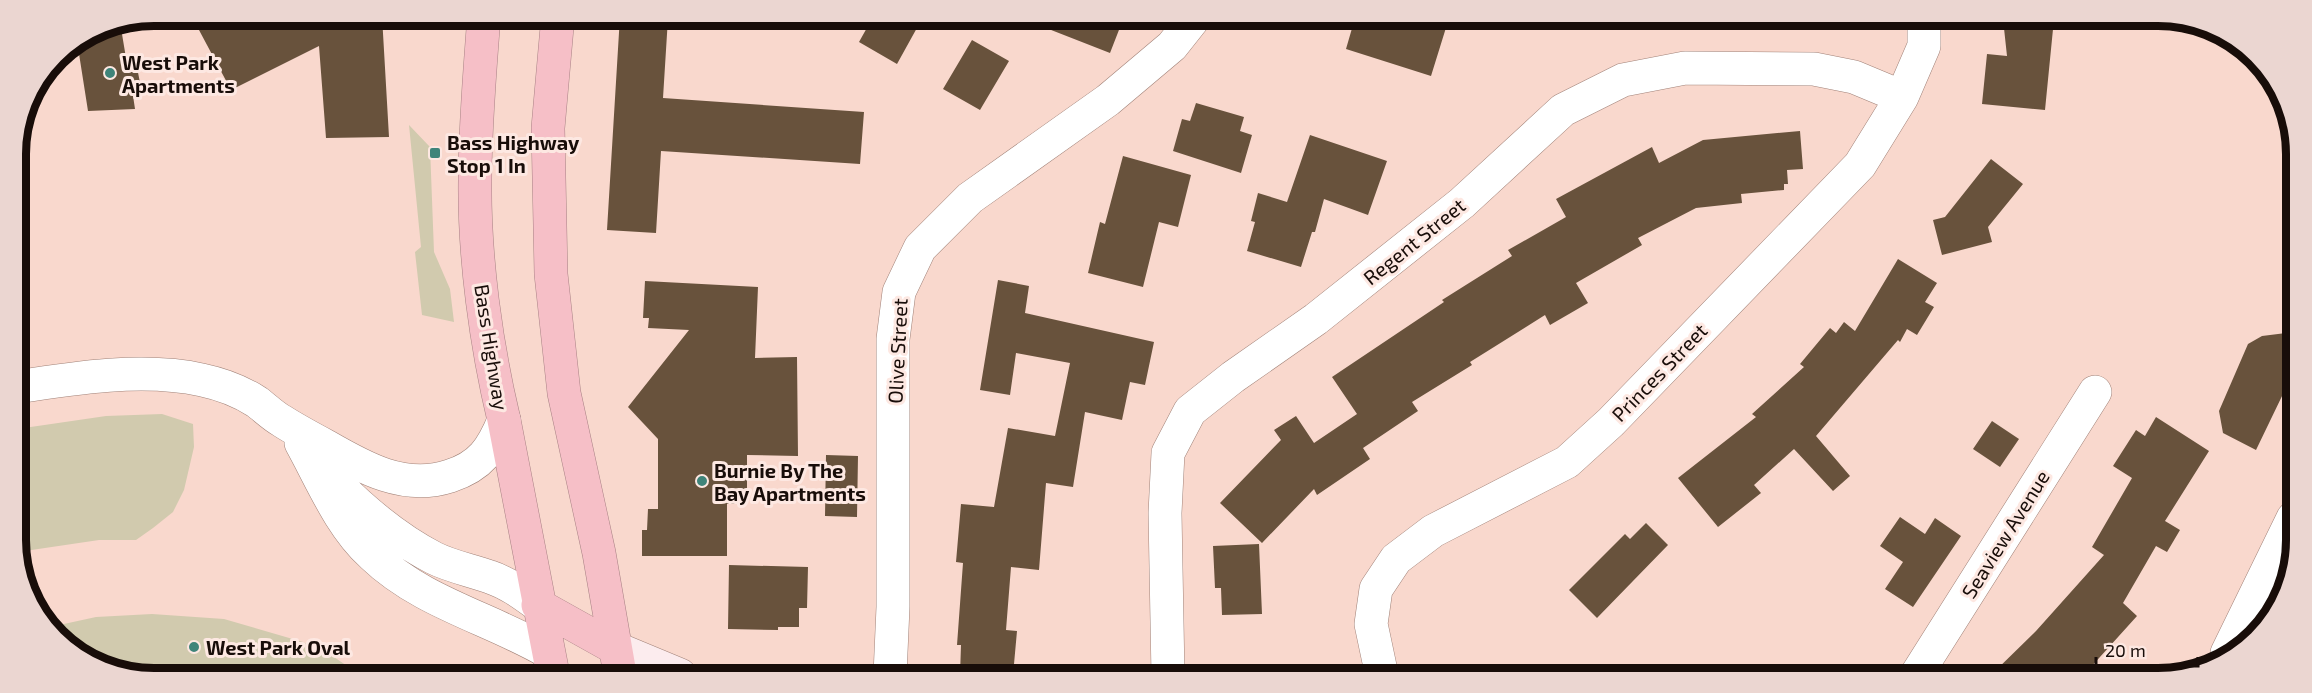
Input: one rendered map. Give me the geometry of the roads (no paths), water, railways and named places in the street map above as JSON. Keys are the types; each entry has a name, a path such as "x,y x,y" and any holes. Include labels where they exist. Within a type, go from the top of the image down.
{"highway":[{"name":"Bass Highway","path":"483,26 475,181 478,249 494,379 504,420 550,663"},
{"path":"557,26 548,128 551,274 564,393 599,553 617,661"},
{"path":"538,604 617,661"}],"main road":[{"path":"617,661 647,668"}],"street":[{"name":"Olive Street","path":"890,668 893,596 893,339 899,292 921,248 970,198 1108,100 1172,46 1188,26"},
{"name":"Princes Street","path":"1380,667 1371,624 1376,589 1395,559 1433,531 1567,462 1611,422 1860,165 1902,97 1924,46 1924,26"},
{"name":"Regent Street","path":"1168,667 1165,513 1168,453 1190,411 1233,377 1316,319 1462,203 1563,110 1623,80 1685,68 1814,69 1854,77 1902,97"},
{"path":"26,386 68,379 178,375 222,385 241,393 291,432 336,483 366,512 410,544 455,567 491,577 513,587 538,604"},
{"name":"Seaview Avenue","path":"1921,667 2095,392"},
{"path":"291,432 385,476 416,481 443,478 467,469 489,451 504,420"},
{"path":"291,432 340,514 371,555 422,592 456,609 498,625 550,663"},
{"path":"2231,644 2286,532"}],"place":[{"name":"West Park Apartments","path":"110,73"},
{"name":"Bass Highway Stop 1 In","path":"435,153"},
{"name":"Burnie By The Bay Apartments","path":"702,481"},
{"name":"West Park Oval","path":"194,647"}]}
